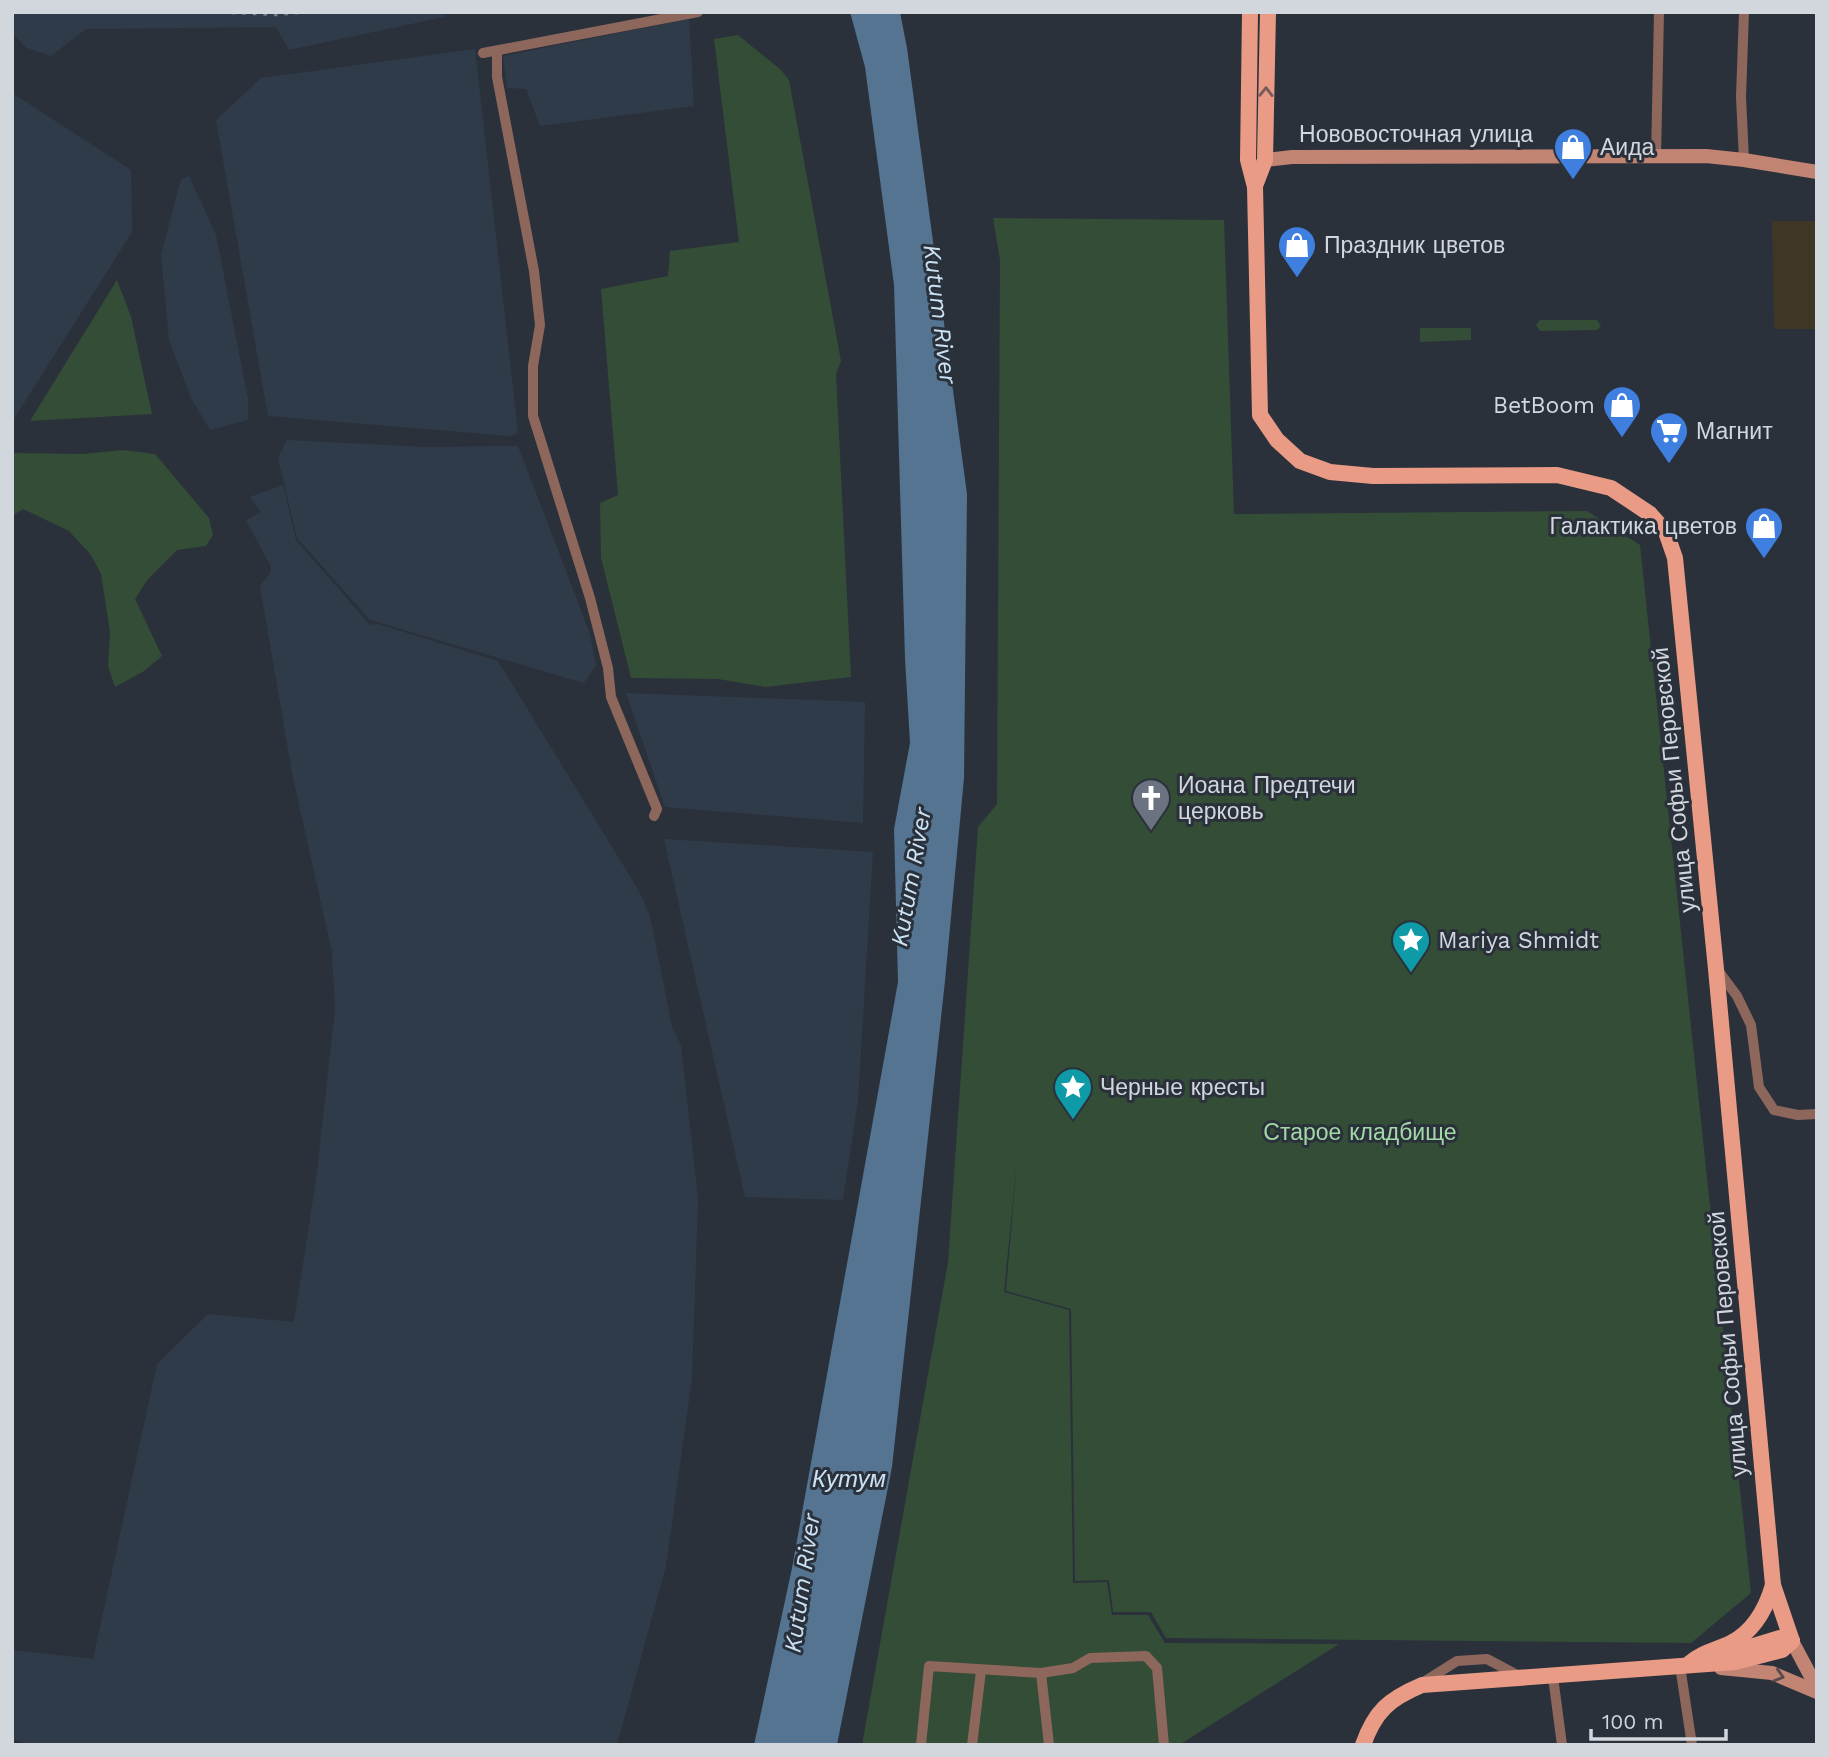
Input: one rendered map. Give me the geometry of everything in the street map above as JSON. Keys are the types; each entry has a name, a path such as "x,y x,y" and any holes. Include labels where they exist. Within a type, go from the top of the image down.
{"main road":[{"name":"улица Софьи Перовской","path":"1250,12 1248,160 1255,187 1260,415 1277,440 1300,461 1330,472 1364,475 1557,475 1611,488 1647,510 1666,532 1675,558 1773,1585 1792,1641 1817,1690"},
{"name":"улица Софьи Перовской","path":"1255,187 1265,160 1268,12"},
{"name":"Нововосточная улица","path":"1265,160 1292,156 1706,156 1817,172"},
{"path":"1248,160 1265,160"},
{"path":"1684,1665 1697,1656 1733,1642 1756,1622 1766,1607 1773,1585"},
{"path":"1363,1745 1378,1713 1392,1701 1422,1685 1735,1662 1782,1650 1792,1641"},
{"path":"1684,1665 1772,1673 1817,1690"}],"street":[{"path":"483,53 698,12"},
{"path":"1656,156 1658,12"},
{"path":"1744,12 1741,97 1744,160"},
{"path":"497,51 497,78 534,271 540,325 533,366 533,416 590,598 608,668 611,697 657,809 654,816"},
{"path":"1716,969 1738,996 1751,1025 1759,1087 1774,1110 1798,1115 1817,1114"},
{"path":"921,1745 929,1666 1041,1673 1073,1668 1090,1658 1146,1656 1157,1668 1164,1745"},
{"path":"1684,1665 1692,1745"},
{"path":"972,1745 981,1671"},
{"path":"1041,1673 1049,1745"},
{"path":"1552,1677 1562,1745"}],"shaded area":[{"path":"12,12 443,12 444,17 289,50 276,27 86,29 51,56 27,48 12,33"},
{"path":"689,19 694,106 540,126 526,89 507,88 503,56"},
{"path":"475,49 518,433 511,436 268,416 216,120 261,78"},
{"path":"12,93 131,170 132,232 12,422"},
{"path":"189,176 216,235 248,399 248,420 210,430 191,398 169,340 161,255 181,179"},
{"path":"1772,221 1817,221 1817,329 1774,329"},
{"path":"287,440 426,447 518,446 589,631 596,665 584,683 370,620 297,538 278,458"},
{"path":"283,485 296,540 370,625 378,624 498,661 639,891 650,916 672,1027 681,1045 698,1199 692,1378 666,1566 617,1745 33,1745 12,1739 12,1650 93,1659 157,1364 208,1314 294,1322 316,1180 335,1009 332,952 292,773 260,586 271,572 271,567 246,520 261,512 250,497"},
{"path":"626,693 865,702 863,823 665,807"},
{"path":"664,839 873,852 858,1100 843,1200 745,1197"}],"green space":[{"path":"738,35 781,70 789,80 841,361 836,374 851,677 765,687 718,679 631,678 601,558 600,503 618,495 601,289 668,276 670,251 739,242 714,39"},
{"name":"Старое кладбище","path":"993,218 1224,220 1234,514 1587,511 1640,545 1751,1593 1691,1643 1166,1638 1151,1612 1113,1612 1109,1580 1075,1581 1071,1309 1006,1291 1017,1160 1004,1292 1069,1310 1073,1583 1107,1582 1112,1615 1148,1615 1165,1643 1339,1644 1179,1745 862,1745 948,1262 978,827 997,804 1000,260"},
{"path":"117,280 131,317 152,414 30,421"},
{"path":"1540,320 1597,320 1601,326 1597,330 1540,331 1536,325"},
{"path":"1420,328 1471,328 1471,340 1420,342"},
{"path":"123,450 155,454 209,518 213,535 206,546 177,550 148,579 135,599 162,656 144,671 115,687 108,666 110,632 101,574 91,555 69,531 23,509 12,516 12,453 83,454"}],"water":[{"name":"Кутум","path":"850,12 900,12 907,48 967,494 964,778 945,981 892,1467 837,1745 754,1745 792,1568 898,982 894,829 910,743 894,285 865,67"}],"railway":[{"path":"211,12 276,15 309,12"}],"place":[{"name":"Аида","path":"1573,181"},
{"name":"Праздник цветов","path":"1297,279"},
{"name":"BetBoom","path":"1622,439"},
{"name":"Магнит","path":"1669,465"},
{"name":"Галактика цветов","path":"1764,560"},
{"name":"Иоана Предтечи церковь","path":"1151,832"},
{"name":"Mariya Shmidt","path":"1411,974"},
{"name":"Черные кресты","path":"1073,1121"}],"water label":[{"name":"Kutum River","path":"940,314"},
{"name":"Kutum River","path":"911,877"},
{"name":"Kutum River","path":"802,1583"}]}
